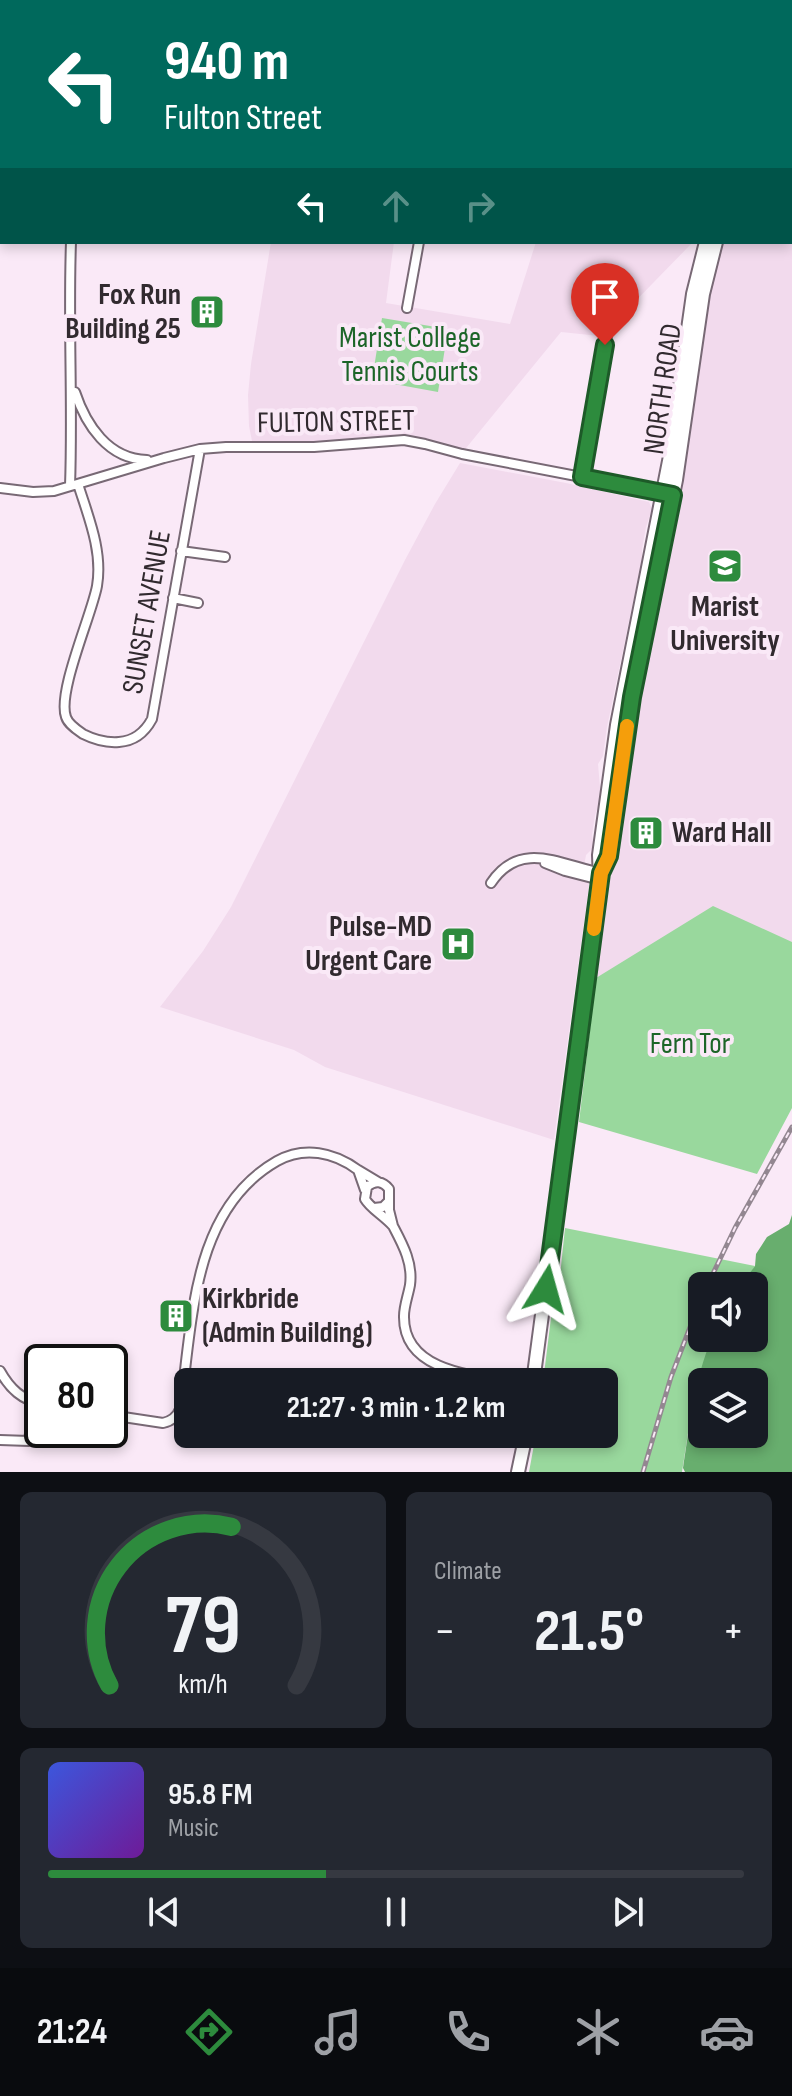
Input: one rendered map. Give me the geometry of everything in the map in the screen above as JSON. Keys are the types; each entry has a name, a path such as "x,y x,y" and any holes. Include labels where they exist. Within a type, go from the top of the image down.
{"highway":[{"name":"NORTH ROAD","path":"668,494 695,284 705,244"},
{"name":"NORTH ROAD","path":"535,1368 600,876 599,855 618,715 685,425 703,294 716,244"},
{"path":"518,1472 523,1448"}],"street":[{"path":"71,244 70,368 74,485"},
{"path":"407,308 419,244"},
{"path":"582,477 607,336"},
{"path":"70,368 83,412 102,440 133,459 159,459"},
{"name":"FULTON STREET","path":"0,488 40,492 200,449 411,441 462,454 668,494"},
{"name":"SUNSET AVENUE","path":"74,485 94,536 99,566 97,586 66,696 65,714 68,721 87,736 120,742 134,738 147,729 152,719 200,449"},
{"path":"181,551 225,557"},
{"path":"173,598 198,603"},
{"path":"491,883 513,862 538,858 548,858 600,876"},
{"path":"128,1418 163,1423 177,1415 196,1297 207,1250 219,1220 233,1200 246,1185 275,1163 303,1152 334,1157 387,1186 393,1226"},
{"path":"358,1170 365,1199 393,1226 408,1257 410,1283 403,1314 410,1342 418,1352 445,1368"},
{"path":"365,1190 379,1182"},
{"path":"374,1208 383,1207 389,1201"},
{"path":"0,1371 14,1391 24,1396"},
{"path":"0,1440 24,1441"}],"shaded area":[{"path":"271,244 394,244 386,303 510,324 535,244 691,244 616,321 609,337 561,332 462,453 419,440 253,446 248,395"},
{"name":"Marist University","path":"705,244 792,244 792,1043 588,975"},
{"path":"460,463 649,502 652,509 603,756 598,764 601,799 592,835 594,847 586,855 583,872 589,886 554,1140 325,1067 294,1050 160,1007 203,951 231,907 405,560"},
{"path":"792,1215 792,1472 685,1472 688,1435 688,1448 768,1448 768,1368 702,1368 707,1352 768,1352 768,1272 750,1272 755,1266 756,1254 767,1237 789,1224"}],"green space":[{"name":"Marist College Tennis Courts","path":"382,318 448,329 438,392 372,380"},
{"name":"Fern Tor","path":"713,906 792,942 792,1108 757,1174 579,1122 596,978"},
{"path":"565,1228 755,1266 752,1272 688,1272 688,1352 711,1352 706,1368 688,1368 688,1433 682,1472 529,1472 533,1448 618,1448 618,1368 545,1368 553,1302 560,1276"}],"railway":[{"path":"714,1272 792,1127"},
{"path":"643,1472 671,1377 688,1333"}],"slow traffic":[{"path":"594,929 601,873 609,856 627,726"}],"place":[{"name":"Fox Run Building 25","path":"207,312"},
{"name":"Marist University","path":"725,566"},
{"name":"Ward Hall","path":"646,833"},
{"name":"Pulse-MD Urgent Care","path":"458,944"},
{"name":"Kirkbride (Admin Building)","path":"176,1316"}],"route":[{"path":"546,1289 601,873 609,856 632,697 673,495 582,477 605,345"}]}
